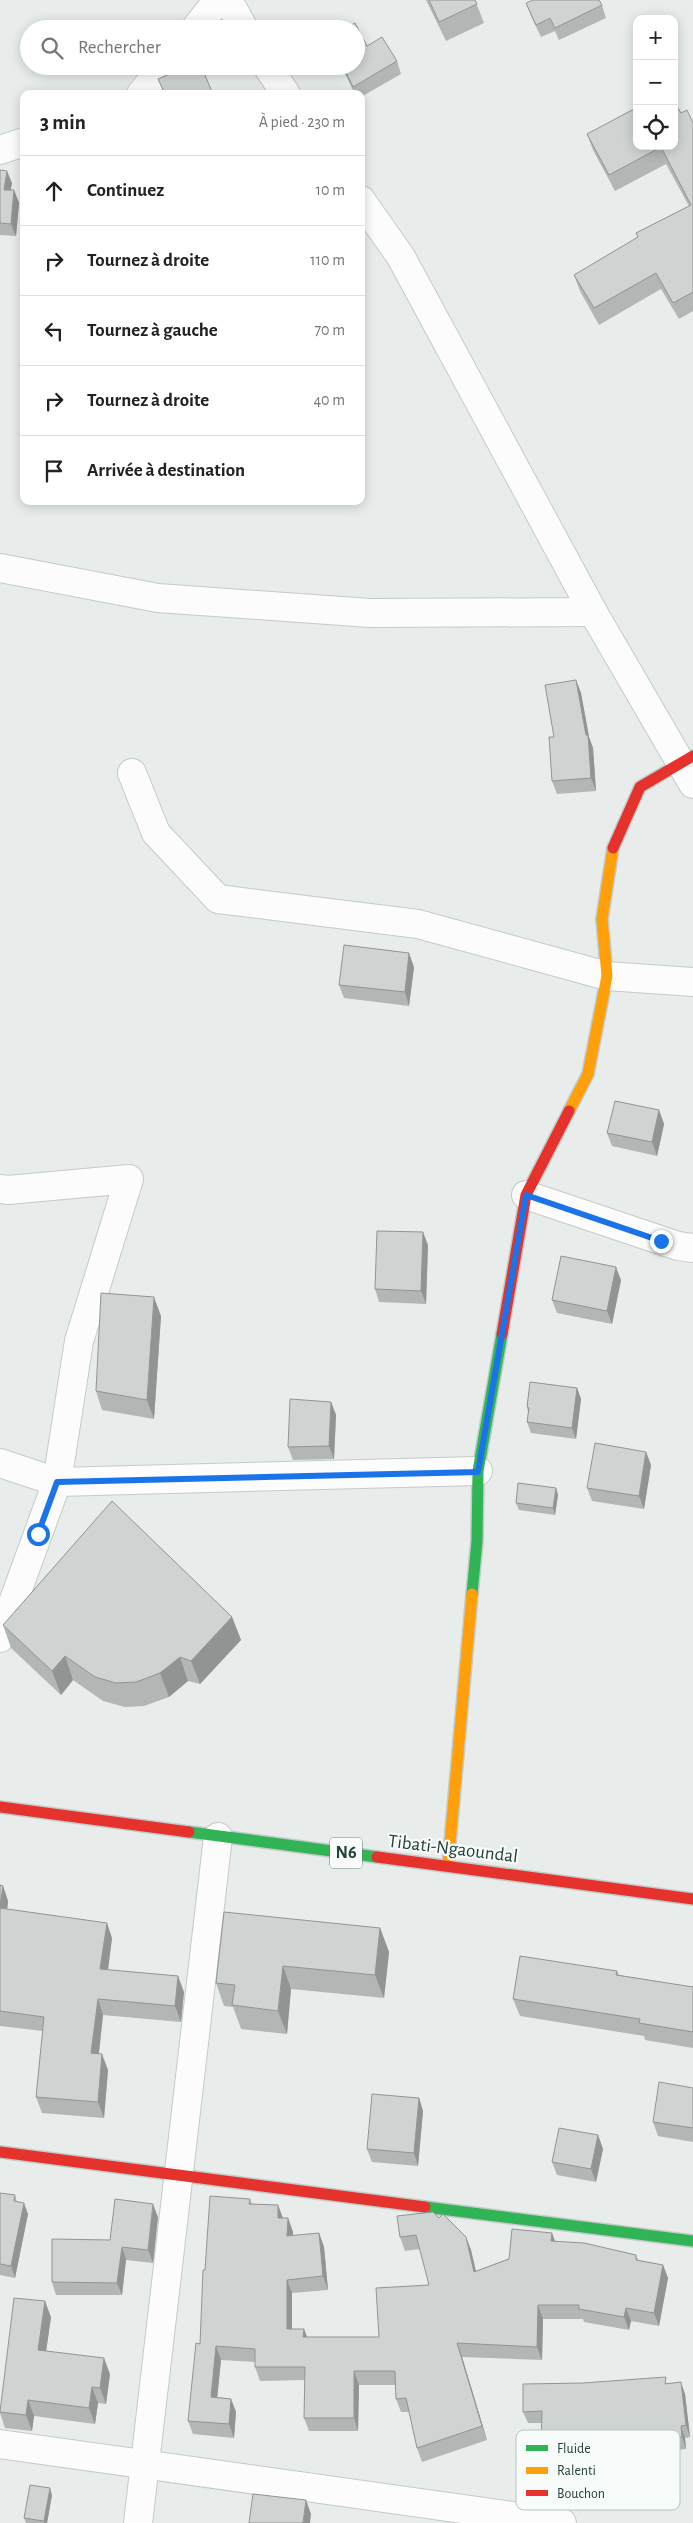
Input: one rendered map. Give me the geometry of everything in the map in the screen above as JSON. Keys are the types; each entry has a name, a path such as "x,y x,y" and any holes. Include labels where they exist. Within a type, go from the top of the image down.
{"main road":[{"path":"448,1866 476,1540 478,1472 526,1195 588,1074 608,976 602,919 612,852 640,787 689,768"},
{"name":"Tibati-Ngaoundal","path":"0,1806 218,1837 693,1899"},
{"path":"0,2152 693,2241"}],"street":[{"path":"202,20 218,0"},
{"path":"228,0 239,20"},
{"path":"144,90 157,75"},
{"path":"273,75 283,90"},
{"path":"0,150 20,143"},
{"path":"365,206 401,257 593,612 689,768"},
{"path":"0,568 158,598 370,613 593,612"},
{"path":"132,773 156,833 218,899 418,924 608,976 693,982"},
{"path":"0,1189 8,1190 128,1179 79,1341 57,1482 0,1638"},
{"path":"526,1195 678,1246 693,1248"},
{"path":"0,1463 57,1482 478,1472"},
{"path":"138,2523 218,1837"},
{"path":"0,2444 562,2523"}],"building":[{"path":"429,0 475,0 477,4 439,22"},
{"path":"533,0 599,0 602,5 555,28 550,18 536,25 526,3"},
{"path":"382,37 397,61 353,87 347,75 365,75 365,42 367,46"},
{"path":"167,75 205,75 211,90 163,90 158,79"},
{"path":"678,108 681,113 687,110 693,123 693,292 673,303 656,273 594,308 574,275 638,237 636,233 691,205 663,150 678,150"},
{"path":"633,110 633,150 655,150 609,175 587,134"},
{"path":"0,170 7,171 4,190 14,190 11,224 0,223"},
{"path":"576,680 586,735 588,735 591,778 552,781 549,737 554,737 545,685"},
{"path":"344,945 409,953 405,992 339,985"},
{"path":"615,1101 659,1110 652,1142 607,1133"},
{"path":"377,1231 423,1232 421,1291 375,1289"},
{"path":"561,1256 616,1267 607,1311 552,1300"},
{"path":"101,1293 154,1297 147,1400 96,1391"},
{"path":"530,1382 577,1388 572,1428 527,1422"},
{"path":"290,1399 331,1402 329,1446 288,1447"},
{"path":"595,1443 646,1452 639,1496 587,1488"},
{"path":"518,1483 556,1488 553,1508 516,1503"},
{"path":"112,1501 232,1617 191,1661 180,1657 160,1673 136,1682 116,1683 95,1677 65,1656 52,1671 3,1625"},
{"path":"0,1885 3,1886 0,1906"},
{"path":"0,1908 107,1923 100,1969 178,1976 175,2006 98,1999 91,2053 102,2054 98,2102 36,2097 44,2017 0,2011"},
{"path":"224,1912 380,1928 375,1975 283,1966 278,2011 232,2005 235,1985 216,1983"},
{"path":"520,1956 617,1971 616,1975 693,1987 693,2032 639,2023 640,2019 513,1999"},
{"path":"659,2082 693,2088 693,2128 653,2122"},
{"path":"372,2094 419,2098 414,2153 367,2149"},
{"path":"559,2128 598,2135 591,2169 552,2162"},
{"path":"0,2193 15,2195 14,2201 24,2203 11,2266 0,2264"},
{"path":"210,2196 250,2199 249,2204 278,2205 278,2218 288,2218 287,2236 319,2233 323,2276 287,2280 287,2329 304,2329 303,2337 379,2337 376,2288 429,2285 416,2235 400,2237 397,2216 433,2212 439,2218 443,2214 466,2237 474,2272 509,2259 512,2229 552,2233 551,2241 584,2243 636,2255 636,2260 663,2265 654,2313 626,2308 624,2317 579,2309 579,2305 538,2305 537,2347 457,2343 482,2426 417,2448 406,2398 396,2399 395,2371 354,2371 354,2418 304,2418 305,2367 255,2367 255,2349 216,2346 211,2397 231,2399 229,2424 188,2421 196,2343 200,2344 203,2270 205,2270"},
{"path":"115,2199 153,2204 148,2250 122,2247 117,2283 52,2282 52,2239 110,2240"},
{"path":"14,2298 45,2301 38,2350 104,2358 100,2388 92,2387 89,2408 28,2400 26,2415 0,2412"},
{"path":"666,2377 665,2384 681,2382 686,2425 681,2426 682,2437 680,2437 680,2430 541,2430 542,2411 523,2412 523,2384 583,2383"},
{"path":"30,2485 50,2488 44,2521 24,2518"},
{"path":"253,2494 306,2500 303,2523 249,2523"}],"traffic: fast":[{"path":"472,1594 477,1541 478,1471 502,1334"},
{"path":"189,1832 377,1857"},
{"path":"425,2207 693,2241"}],"traffic: slow":[{"path":"569,1111 588,1074 607,976 602,919 613,848"},
{"path":"448,1866 472,1594"}],"traffic: jam":[{"path":"613,848 640,787 693,756"},
{"path":"502,1334 526,1195 569,1111"},
{"path":"0,1807 189,1832"},
{"path":"377,1857 693,1899"},
{"path":"0,2152 425,2207"}],"route":[{"path":"38,1534 57,1482 478,1472 526,1195 661,1241"}]}
